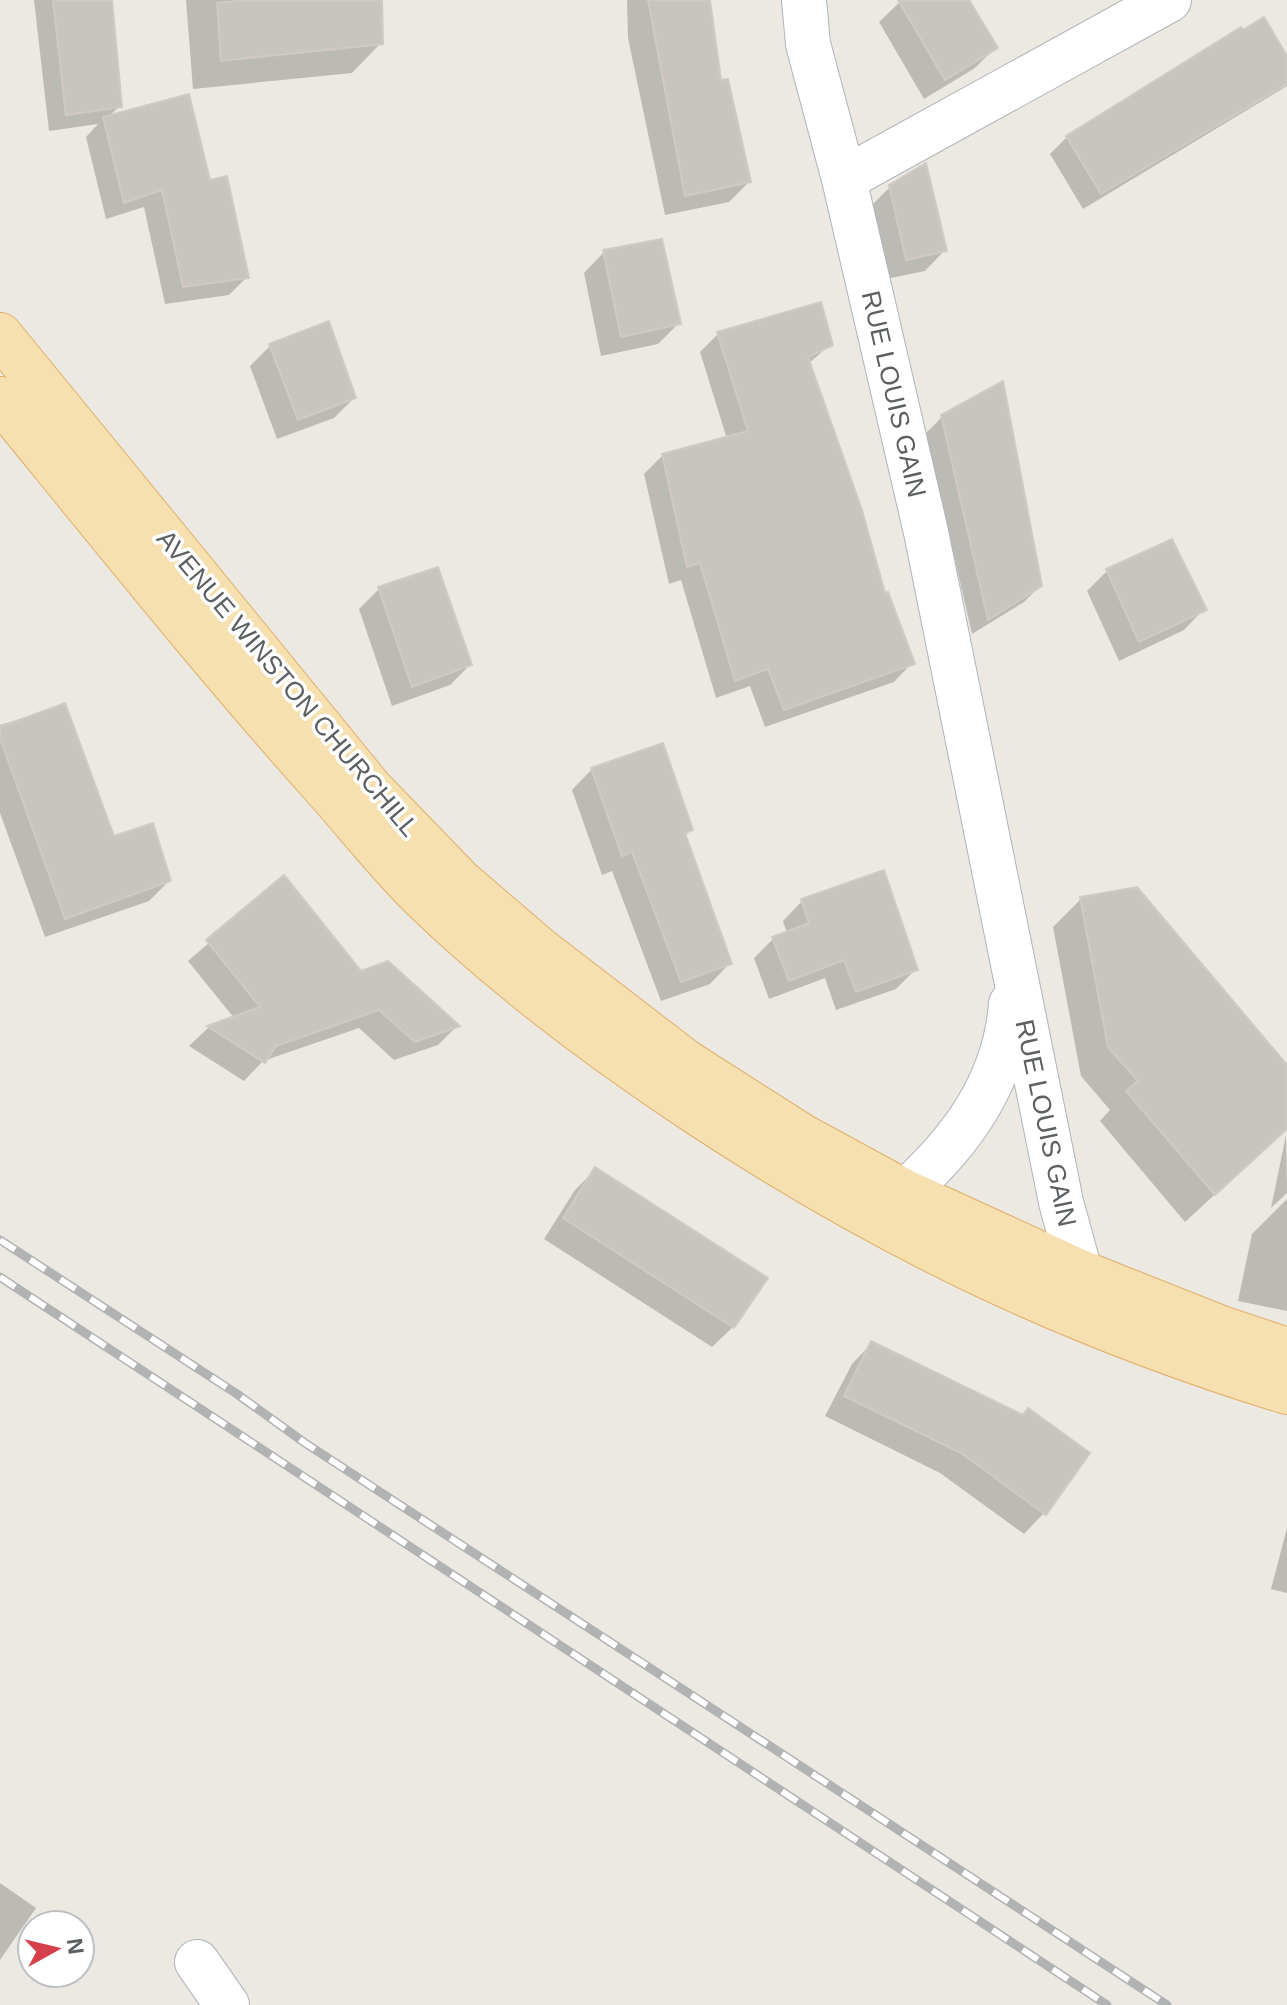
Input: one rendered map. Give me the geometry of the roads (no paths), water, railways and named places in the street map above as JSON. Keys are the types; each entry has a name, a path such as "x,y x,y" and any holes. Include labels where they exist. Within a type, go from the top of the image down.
{"main road":[{"name":"AVENUE WINSTON CHURCHILL","path":"0,335 371,789 461,882 539,949 686,1062 802,1136 905,1192 1080,1272 1221,1328 1287,1350"},
{"name":"AVENUE WINSTON CHURCHILL","path":"0,399 276,735 419,894 516,981 622,1063 779,1166 875,1223 995,1283 1172,1353 1287,1392"}],"street":[{"name":"RUE LOUIS GAIN","path":"804,0 808,44 844,179 926,532 1061,1202 1080,1272"},
{"path":"844,179 1169,0"},
{"name":"RUE LOUIS GAIN","path":"905,1192 948,1150 985,1099 1010,1027 1014,974"},
{"path":"197,1962 227,2005"}],"railway":[{"path":"0,1240 237,1394 305,1443 1167,2005"},
{"path":"0,1277 1107,2005"}]}
